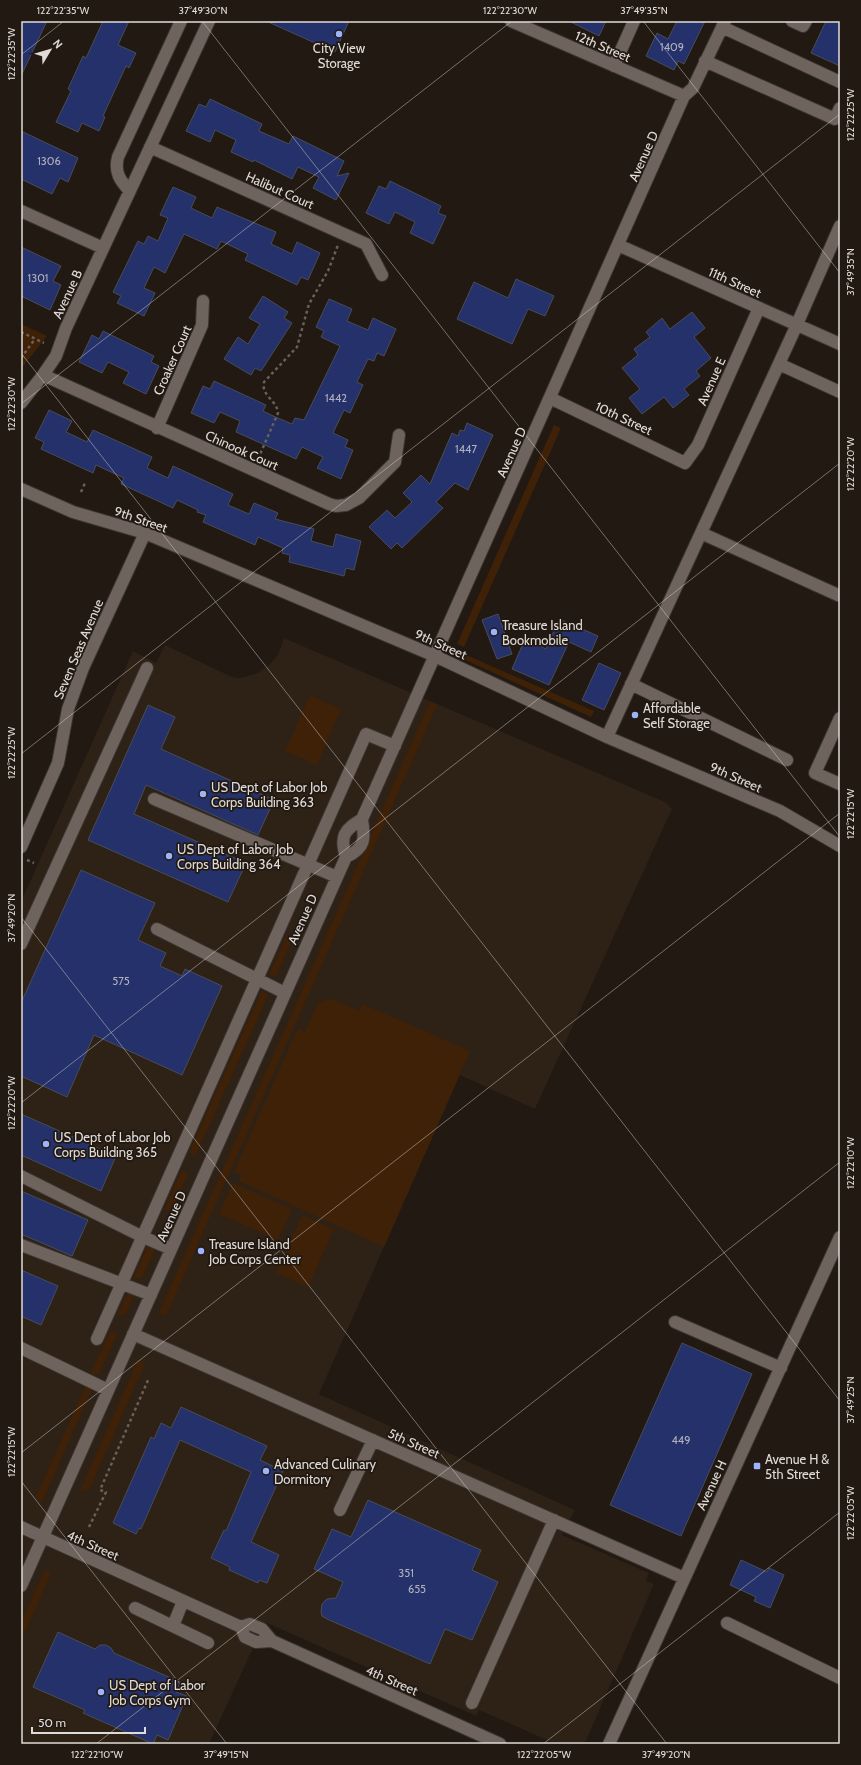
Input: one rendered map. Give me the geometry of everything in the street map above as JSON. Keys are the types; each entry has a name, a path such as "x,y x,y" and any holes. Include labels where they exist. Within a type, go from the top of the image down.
{"street":[{"path":"130,191 123,184 117,174 118,157 181,21"},
{"name":"Avenue B","path":"21,403 56,356 66,328 209,21"},
{"name":"12th Street","path":"511,21 684,96"},
{"path":"614,66 634,21"},
{"path":"792,21 803,26 806,21"},
{"path":"723,24 840,82"},
{"name":"Avenue D","path":"21,1586 337,877 346,856 342,844 348,828 362,819 684,96 693,88 723,24"},
{"path":"705,61 835,119 840,108"},
{"name":"Halibut Court","path":"150,147 366,244 382,275"},
{"path":"21,211 103,248"},
{"path":"607,736 797,325 840,226"},
{"name":"11th Street","path":"618,245 840,344"},
{"name":"Croaker Court","path":"157,428 202,325 204,301"},
{"name":"Avenue E","path":"685,463 698,445 759,308"},
{"path":"779,364 840,392"},
{"name":"Chinook Court","path":"43,375 157,428 336,506 346,505 359,498 394,462 399,435"},
{"name":"10th Street","path":"550,398 685,463"},
{"name":"9th Street","path":"21,489 73,512 145,533 435,656 607,736 780,811 840,846"},
{"name":"Seven Seas Avenue","path":"21,847 58,763 68,709 83,668 145,533"},
{"path":"701,533 838,596"},
{"path":"21,944 147,668"},
{"path":"631,684 787,760"},
{"path":"840,718 836,735 815,773 840,784"},
{"path":"97,1339 366,734 395,746"},
{"path":"154,799 337,877"},
{"name":"Avenue D","path":"346,856 357,852 365,836 362,819"},
{"path":"157,929 285,993"},
{"path":"21,1176 143,1237 171,1249"},
{"name":"Avenue H","path":"609,1744 840,1237"},
{"path":"21,1245 151,1295"},
{"path":"675,1322 781,1368"},
{"name":"5th Street","path":"133,1334 684,1578"},
{"path":"21,1348 108,1390"},
{"path":"340,1510 373,1440"},
{"path":"472,1703 554,1520"},
{"name":"4th Street","path":"21,1528 241,1627 250,1624 262,1629 272,1641 500,1744"},
{"path":"172,1626 183,1601"},
{"path":"135,1608 208,1643"},
{"path":"727,1623 840,1678"}],"path":[{"path":"253,470 278,413 277,406 263,387 264,382 297,347 307,309 328,271 343,234"},
{"path":"21,332 44,343"},
{"path":"21,358 35,339"},
{"path":"81,492 85,483"},
{"path":"27,860 34,863"},
{"path":"89,1526 106,1492 100,1490 149,1378"}],"shaded area":[{"path":"21,324 47,336 21,369"},
{"path":"554,425 561,428 464,647 457,644"},
{"name":"Treasure Island Job Corps Center","path":"284,638 665,802 672,809 535,1109 460,1075 319,1394 575,1510 562,1535 649,1573 646,1581 654,1584 586,1741 578,1744 556,1744 479,1710 476,1716 265,1622 209,1744 21,1744 21,902 133,651 156,663 165,645 232,677 240,678 258,673 269,665 278,655"},
{"path":"464,654 594,711 591,717 463,659"},
{"path":"310,695 341,709 317,765 285,751"},
{"path":"430,702 437,705 166,1316 159,1313"},
{"path":"287,935 292,940 276,976 269,975"},
{"path":"262,990 268,995 196,1155 189,1153"},
{"path":"331,999 360,1011 363,1004 470,1051 384,1247 239,1181 241,1175 234,1172 298,1028 305,1032 318,1003"},
{"path":"182,1170 188,1174 172,1211 164,1210"},
{"path":"233,1183 292,1209 278,1240 219,1214"},
{"path":"302,1215 334,1229 308,1287 276,1273"},
{"path":"149,1243 155,1250 142,1278 133,1279"},
{"path":"130,1287 135,1294 125,1315 118,1314"},
{"path":"111,1330 117,1334 99,1374 90,1375"},
{"path":"138,1360 145,1363 90,1488 80,1491"},
{"path":"87,1383 92,1389 42,1502 35,1499"},
{"path":"45,1570 51,1573 21,1641 21,1622"}],"building":[{"path":"21,21 47,21 21,76"},
{"path":"103,21 129,21 118,45 136,53 129,68 126,66 103,116 105,117 99,131 82,123 78,132 56,122 71,91 68,89 83,56 86,58"},
{"path":"266,21 349,21 335,52"},
{"path":"569,21 606,21 599,36"},
{"path":"677,21 705,21 684,64 678,61 674,70 646,56 657,33 668,39"},
{"path":"826,21 840,21 840,66 811,53"},
{"path":"210,99 262,124 259,131 289,144 293,136 344,161 337,176 349,173 336,200 313,188 319,177 298,167 292,179 254,160 253,162 231,152 236,140 215,130 210,142 186,131 199,104 206,107"},
{"path":"21,131 78,158 68,182 60,178 52,194 21,179"},
{"path":"390,181 441,206 438,213 446,216 433,244 410,233 415,222 395,212 389,224 366,213 379,186 386,189"},
{"path":"173,187 196,197 191,208 212,218 217,207 276,232 271,244 292,254 297,242 320,253 308,280 301,277 297,285 245,260 248,254 221,241 217,249 184,234 165,273 154,267 144,288 155,293 144,316 117,303 121,296 113,292 138,241 144,244 148,236 158,241 168,218 160,215"},
{"path":"21,247 61,266 53,281 61,285 50,310 21,296"},
{"path":"516,279 554,296 545,316 528,309 512,344 457,319 474,282 508,298"},
{"path":"263,296 288,312 284,318 292,323 261,371 255,368 251,375 224,359 238,337 248,344 260,324 249,318"},
{"path":"329,299 352,309 347,321 368,330 373,318 396,329 384,356 377,353 374,361 368,359 357,382 363,385 350,413 344,410 333,433 348,440 345,447 353,450 341,479 317,468 323,457 302,447 296,459 236,432 240,421 220,412 214,423 191,413 203,386 210,389 214,381 266,405 263,411 271,415 292,424 295,418 304,420 340,346 321,337 324,331 316,327"},
{"path":"692,312 705,328 694,337 711,358 696,371 700,376 684,389 689,395 673,408 664,397 642,414 629,398 640,389 622,368 638,355 634,349 650,337 646,332 662,318 670,329"},
{"path":"103,331 154,356 151,362 159,366 146,394 123,383 129,372 108,362 102,373 79,362 92,335 99,339"},
{"path":"49,410 72,421 66,432 87,442 93,430 152,457 147,468 168,478 173,466 233,494 228,505 249,514 254,503 278,513 275,519 314,529 311,541 333,547 336,534 361,541 354,570 346,568 344,576 289,562 290,555 282,553 283,548 258,537 255,545 203,522 206,515 197,512 198,510 177,500 173,508 121,484 124,478 96,465 93,473 41,449 44,442 35,438"},
{"path":"467,423 493,435 468,490 455,483 436,502 443,508 402,548 397,543 391,549 369,527 387,510 395,518 412,502 403,493 421,475 430,484 452,433 458,436 460,430 464,431"},
{"path":"498,614 512,654 497,659 482,620"},
{"path":"559,619 598,636 591,652 569,642 549,685 512,669 525,639 546,649"},
{"path":"599,663 621,673 604,710 582,700"},
{"path":"148,705 175,717 161,749 274,800 258,835 146,785 134,814 246,863 228,902 88,840"},
{"path":"81,870 155,903 138,940 166,953 160,966 182,976 185,969 222,986 182,1075 94,1035 67,1097 21,1076 21,1003"},
{"path":"21,1114 116,1156 101,1191 21,1155"},
{"path":"21,1191 88,1220 72,1256 21,1234"},
{"path":"21,1270 58,1286 41,1325 21,1316"},
{"path":"682,1343 752,1374 681,1536 610,1505"},
{"name":"Advanced Culinary Dormitory","path":"181,1407 267,1446 260,1460 283,1471 251,1542 279,1555 267,1583 259,1580 258,1583 229,1570 230,1567 211,1558 224,1530 226,1531 251,1472 180,1440 141,1529 139,1528 136,1534 113,1523 151,1437 154,1439 161,1423 171,1428"},
{"path":"368,1500 481,1550 472,1570 498,1582 472,1640 445,1629 430,1664 322,1616 322,1604 327,1599 336,1598 343,1582 314,1569 332,1529 351,1537"},
{"path":"741,1560 767,1572 769,1568 784,1575 770,1608 754,1601 756,1597 730,1585"},
{"path":"58,1632 95,1649 100,1645 106,1645 111,1648 114,1653 180,1682 176,1692 187,1696 168,1740 157,1735 153,1744 83,1713 85,1710 33,1687"}],"place":[{"name":"City View Storage","path":"339,34"},
{"name":"Treasure Island Bookmobile","path":"494,632"},
{"name":"Affordable Self Storage","path":"635,715"},
{"name":"US Dept of Labor Job Corps Building 363","path":"203,794"},
{"name":"US Dept of Labor Job Corps Building 364","path":"169,856"},
{"name":"US Dept of Labor Job Corps Building 365","path":"46,1144"},
{"name":"Treasure Island Job Corps Center","path":"201,1251"},
{"name":"Avenue H & 5th Street","path":"757,1466"},
{"name":"Advanced Culinary Dormitory","path":"266,1471"},
{"name":"US Dept of Labor Job Corps Gym","path":"101,1692"}]}
